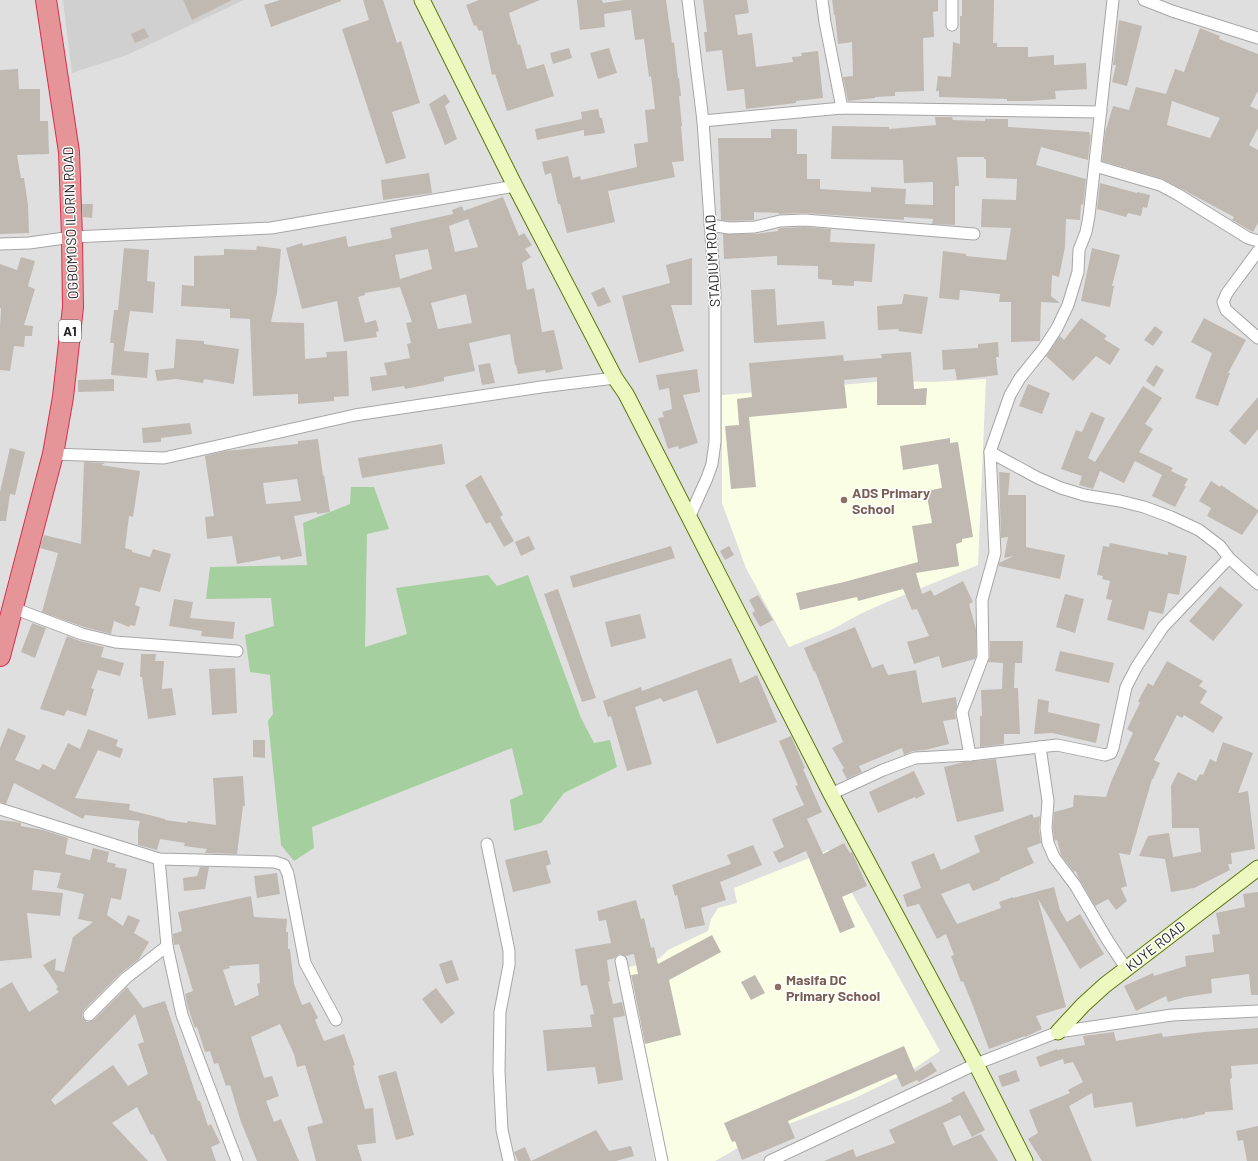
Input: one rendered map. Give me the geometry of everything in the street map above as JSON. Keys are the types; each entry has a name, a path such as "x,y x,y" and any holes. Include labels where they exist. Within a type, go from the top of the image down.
{"highway":[{"name":"OGBOMOSO ILORIN ROAD","path":"0,656 53,454 63,397 73,307 72,237 68,152 46,0"}],"main road":[{"path":"422,0 516,186 615,378 626,394 831,794 976,1064 1025,1161"},
{"name":"KUYE ROAD","path":"1058,1032 1088,1000 1105,985 1258,868"}],"street":[{"name":"STADIUM ROAD","path":"688,0 703,121 715,292 715,442 712,464 689,518"},
{"path":"822,0 842,108"},
{"path":"952,0 952,25"},
{"path":"970,755 962,712 983,657 982,600 995,553 990,452 1010,395 1020,378 1044,348 1057,328 1068,305 1078,272 1079,250 1086,232 1089,216 1113,0"},
{"path":"1144,0 1172,11 1258,38"},
{"path":"703,121 842,108 1101,112"},
{"path":"1095,166 1160,185 1248,238 1258,242"},
{"path":"0,244 29,243 72,237 271,228 516,186"},
{"path":"710,225 729,228 755,227 780,221 805,220 974,234"},
{"path":"1258,251 1227,294 1223,302 1226,310 1258,338"},
{"path":"53,454 164,458 355,415 541,387 615,378"},
{"path":"990,452 1038,478 1061,488 1084,495 1144,507 1199,530 1220,546 1229,558 1258,584"},
{"path":"831,794 883,770 915,758 970,755 1057,745 1105,755 1110,753 1113,748 1126,687 1138,666 1163,627 1229,558"},
{"path":"13,608 82,634 115,642 237,651"},
{"path":"1040,747 1048,801 1046,828 1051,850 1054,857 1074,885 1126,968"},
{"path":"0,809 158,859 275,862 284,865 288,874 305,963 336,1020"},
{"path":"487,844 510,950 509,965 500,1012 499,1071 502,1130 510,1161"},
{"path":"158,859 167,946 182,1015 237,1161"},
{"path":"89,1015 126,978 167,946"},
{"path":"621,961 662,1161"},
{"path":"770,1161 976,1064 1058,1032 1172,1015 1258,1011"}],"shaded area":[{"path":"0,0 1258,0 1258,1161 0,1161"},
{"path":"63,0 244,0 127,55 72,73"},
{"path":"986,379 978,565 894,599 862,613 831,630 789,647 746,568 722,503 722,395 887,381 931,382"},
{"path":"828,850 940,1051 909,1072 855,1098 761,1135 715,1161 655,1161 617,971 660,958 668,950 708,931 711,919 718,908 737,903 734,888"}],"green space":[{"path":"351,487 374,487 389,529 367,534 365,647 407,634 396,588 488,575 497,586 528,575 581,718 594,743 610,740 617,767 564,793 541,823 514,831 510,800 523,794 512,748 312,827 314,848 294,861 281,845 268,721 273,714 270,675 250,672 245,635 274,626 271,598 206,599 210,567 307,565 303,523 350,504"}],"building":[{"path":"183,0 232,0 192,20"},
{"path":"280,0 341,1 271,27 264,5"},
{"path":"363,0 383,0 397,43 401,41 420,103 392,112 406,158 386,164 342,29 369,20"},
{"path":"479,0 540,0 509,13 518,45 520,44 527,69 544,64 554,96 507,111 495,74 492,75 482,30 479,31 476,25 474,26 466,5"},
{"path":"577,0 602,0 603,3 624,0 666,0 679,78 684,161 672,162 675,177 608,191 615,222 567,233 560,204 558,204 551,173 545,175 542,162 568,156 573,178 580,176 581,180 637,167 634,144 648,142 645,110 655,109 644,39 635,40 631,10 604,14 605,27 580,30"},
{"path":"703,0 747,0 749,13 735,15 738,35 752,33 756,67 793,62 792,57 802,56 801,53 818,51 823,98 746,109 744,89 727,91 722,50 706,52 704,32 707,32"},
{"path":"832,0 938,0 938,11 933,12 934,37 923,38 924,91 895,92 895,96 848,101 843,77 853,76 852,42 838,44"},
{"path":"962,0 994,0 993,43 997,43 997,47 1028,47 1028,57 1054,55 1054,65 1086,63 1087,89 1055,91 1056,99 1030,101 939,97 939,91 936,91 938,76 951,77 953,42 960,44 960,16 962,16"},
{"path":"1119,20 1142,26 1127,86 1112,82 1116,65 1113,65"},
{"path":"144,28 149,37 135,43 131,34"},
{"path":"1200,28 1220,36 1219,39 1258,54 1258,91 1250,106 1258,110 1258,128 1249,145 1258,150 1258,223 1253,232 1232,220 1234,217 1163,179 1102,161 1105,133 1113,106 1129,110 1136,87 1166,94 1175,69 1184,72","holes":["1172,101 1220,118 1210,138 1167,125"]},
{"path":"569,48 572,58 553,64 550,53"},
{"path":"609,48 617,73 598,79 590,53"},
{"path":"18,69 19,89 40,89 40,121 48,121 49,154 17,155 21,178 24,178 28,205 29,233 0,234 0,70"},
{"path":"445,94 450,102 445,106 457,139 445,145 429,104"},
{"path":"598,109 600,118 602,118 605,133 584,136 584,130 537,140 535,129 582,119 581,112"},
{"path":"935,117 952,117 953,120 985,121 985,119 1008,119 1008,127 1089,132 1090,136 1091,132 1088,160 1041,147 1036,165 1086,179 1083,205 1081,204 1080,220 1066,219 1065,247 1059,277 1052,275 1051,296 1060,303 1041,302 1040,341 1011,342 1011,302 999,302 1000,294 960,290 959,300 939,298 943,251 966,254 966,256 1006,260 1011,228 981,227 982,199 1016,200 1017,179 986,178 986,159 984,159 984,157 957,157 959,186 955,186 955,225 932,224 933,219 904,217 904,220 805,213 779,214 754,212 754,220 721,220 718,138 771,138 771,129 797,129 797,154 807,154 807,179 820,179 820,189 871,192 871,187 906,189 905,204 933,205 933,182 904,183 903,160 831,159 832,126 889,127 889,129 936,125"},
{"path":"429,173 432,193 383,200 381,180"},
{"path":"1100,183 1150,195 1147,208 1143,207 1141,216 1128,213 1126,217 1097,209"},
{"path":"503,197 519,236 524,233 532,245 525,249 531,257 522,263 527,290 534,288 542,332 554,330 563,369 546,373 545,370 518,374 510,334 469,343 475,371 444,377 444,381 405,389 404,386 372,391 370,377 387,375 384,363 410,358 407,344 411,343 406,323 412,322 400,287 365,293 365,295 358,297 365,323 376,320 379,331 376,332 377,337 344,342 337,301 302,309 286,248 302,243 303,246 346,236 348,247 392,238 390,228 453,214 452,210 462,206 464,211","holes":["468,219 478,247 455,252 449,226","428,249 432,269 400,279 395,255","466,294 472,323 438,329 431,303"]},
{"path":"82,204 93,204 92,218 83,217"},
{"path":"805,227 831,229 830,242 875,244 872,282 854,281 854,286 832,285 832,280 818,279 818,266 777,265 777,256 724,259 723,234 755,234 778,231 778,229 781,228"},
{"path":"257,246 281,249 277,293 271,322 304,323 305,359 327,357 326,352 347,351 349,396 334,397 334,401 298,404 298,394 253,396 250,319 230,318 230,309 181,306 182,285 194,286 194,256 224,255 224,249 256,250"},
{"path":"124,248 149,250 147,281 155,282 153,313 130,311 124,351 149,353 147,378 111,375 114,343 110,343 114,310 118,310"},
{"path":"1092,248 1120,255 1112,286 1114,286 1110,307 1081,301"},
{"path":"21,257 35,261 28,286 35,289 24,325 33,326 32,336 25,336 24,347 14,346 10,371 0,370 0,264 17,270"},
{"path":"692,258 692,305 671,305 684,351 639,363 622,296 670,283 666,265"},
{"path":"604,287 611,302 598,307 591,293"},
{"path":"775,289 777,325 824,321 826,339 754,343 751,290"},
{"path":"904,294 928,297 922,334 898,331 899,329 878,330 877,306 902,304"},
{"path":"1081,318 1107,336 1104,339 1120,349 1110,365 1096,356 1073,381 1046,356 1059,337 1060,336 1064,340"},
{"path":"1204,318 1246,340 1228,373 1230,373 1218,406 1195,398 1212,353 1191,342"},
{"path":"1155,326 1163,332 1153,346 1144,340"},
{"path":"176,339 204,341 204,344 239,349 234,384 204,379 203,383 176,379 157,381 155,370 174,368"},
{"path":"998,342 999,357 996,357 998,375 957,380 955,369 943,370 942,350 978,348 978,344"},
{"path":"911,352 914,389 927,388 926,405 877,405 877,377 844,380 847,408 749,417 756,487 731,489 725,426 739,425 737,399 752,397 749,363 843,355 844,361 882,358 881,354"},
{"path":"490,363 495,383 482,385 478,365"},
{"path":"1156,365 1164,370 1154,387 1146,381"},
{"path":"697,369 700,392 683,395 698,443 679,449 678,446 668,449 658,418 664,417 662,412 672,409 669,388 659,390 656,375"},
{"path":"114,379 114,391 78,392 78,380"},
{"path":"1028,384 1050,393 1042,414 1019,406"},
{"path":"1143,386 1162,398 1145,424 1153,429 1139,452 1173,468 1171,471 1188,479 1175,507 1152,496 1162,475 1135,461 1124,483 1100,471 1093,489 1079,485 1082,476 1061,469 1076,430 1082,432 1091,412 1105,418 1088,458 1095,462"},
{"path":"1258,397 1258,429 1245,445 1229,431"},
{"path":"190,423 192,434 161,438 161,442 143,443 142,428"},
{"path":"950,438 950,443 958,442 973,537 962,539 962,542 956,544 959,566 916,573 922,594 931,590 934,596 963,581 973,602 969,604 976,629 976,656 975,659 942,668 939,656 914,664 907,642 929,636 917,609 912,610 903,589 858,601 857,597 800,610 796,593 918,562 912,526 932,523 926,491 942,488 938,464 903,470 900,446"},
{"path":"318,439 330,512 317,514 317,512 294,516 302,556 281,560 280,556 237,564 232,536 207,539 205,517 214,516 205,456 225,451 298,444 298,441","holes":["297,479 301,501 266,504 263,483"]},
{"path":"442,444 445,464 362,478 358,458"},
{"path":"10,448 25,452 15,495 10,494 6,521 0,521 0,492"},
{"path":"84,462 105,463 101,465 140,471 133,517 129,516 125,548 132,550 132,552 150,557 153,549 171,554 160,592 140,587 135,605 140,607 135,626 130,625 129,627 114,621 111,634 84,627 42,612 58,553 40,548 44,535 81,544"},
{"path":"999,472 1010,473 1008,495 1026,495 1026,547 1065,555 1060,579 999,566 999,563 1013,556 1004,558 1008,537 1001,538"},
{"path":"481,475 503,515 500,517 514,541 504,547 490,522 486,524 465,485"},
{"path":"1211,481 1220,487 1221,485 1258,510 1242,535 1207,516 1211,508 1199,501"},
{"path":"529,536 535,549 521,556 515,542"},
{"path":"1110,543 1168,555 1168,552 1187,556 1179,595 1168,593 1163,614 1149,611 1144,630 1107,620 1112,600 1106,599 1110,581 1102,579 1103,576 1097,575 1103,546 1109,547"},
{"path":"671,546 675,558 573,588 570,576"},
{"path":"729,546 734,555 725,560 720,551"},
{"path":"1220,586 1243,605 1213,641 1189,621"},
{"path":"558,589 596,698 582,702 544,594"},
{"path":"1065,594 1084,599 1075,633 1056,627"},
{"path":"758,595 773,620 760,627 752,613 755,611 749,600"},
{"path":"174,599 193,602 190,618 235,622 233,639 201,636 202,631 169,626"},
{"path":"640,614 646,638 611,647 605,622"},
{"path":"32,623 46,628 35,658 21,652"},
{"path":"855,627 872,668 883,664 888,675 916,670 922,703 956,697 957,706 955,713 956,719 943,721 949,744 925,750 913,751 904,755 902,748 859,766 862,772 847,779 842,770 844,768 832,748 843,742 815,671 814,672 804,648"},
{"path":"67,636 104,647 101,657 124,663 120,676 98,670 91,688 94,689 86,716 67,710 64,716 40,709"},
{"path":"990,641 1023,641 1022,663 1015,663 1014,688 1018,688 1020,734 1004,734 1004,744 980,747 980,716 982,716 981,690 1002,689 1003,663 988,662 990,657"},
{"path":"1060,651 1114,663 1109,683 1055,671"},
{"path":"141,654 156,654 155,661 164,661 162,689 172,688 176,715 148,719 142,677 140,677"},
{"path":"731,658 740,683 757,675 777,722 717,744 697,690 663,702 661,698 635,707 652,764 627,771 611,716 608,717 603,701 641,687 642,691"},
{"path":"1167,661 1203,681 1199,686 1207,691 1200,703 1223,717 1213,733 1184,715 1182,718 1177,715 1154,760 1160,763 1152,779 1130,855 1119,853 1127,886 1121,888 1127,901 1116,910 1108,899 1095,906 1076,871 1074,872 1061,855 1057,840 1055,841 1054,838 1054,812 1073,807 1074,795 1106,797 1111,782 1133,733 1127,729 1140,703 1138,701 1148,683 1153,686"},
{"path":"235,668 237,713 212,715 209,669"},
{"path":"1038,699 1049,701 1048,712 1100,724 1096,743 1052,733 1034,734"},
{"path":"8,728 26,736 15,760 39,770 43,764 55,770 68,743 80,749 88,729 118,740 116,746 123,749 120,758 98,750 75,798 130,804 129,810 165,820 187,823 188,821 216,825 213,778 243,776 245,806 243,806 237,854 205,853 207,849 184,846 185,843 160,839 157,850 138,845 138,830 140,821 85,815 83,819 14,783 6,804 0,802 0,748"},
{"path":"791,736 805,768 803,769 822,812 807,819 823,854 844,843 850,853 852,852 867,886 842,897 855,927 840,933 806,851 779,863 773,852 784,847 772,819 804,805 795,786 798,785 779,741"},
{"path":"253,740 265,740 265,758 253,757"},
{"path":"1223,742 1253,753 1238,793 1248,791 1255,849 1231,853 1232,864 1228,864 1230,870 1194,888 1171,892 1165,859 1139,856 1148,836 1169,833 1173,857 1201,852 1199,828 1172,828 1171,786 1178,772 1196,781 1200,774 1203,775 1210,759 1216,762"},
{"path":"996,759 1004,811 957,822 944,767 964,762"},
{"path":"914,771 925,794 916,799 915,797 878,813 869,792"},
{"path":"1032,814 1034,818 1040,816 1039,829 1041,843 1027,848 1034,863 1000,878 1000,880 973,891 969,883 941,894 957,924 1001,908 999,902 1054,887 1060,910 1067,922 1080,914 1104,954 1080,969 1038,899 1066,1007 1036,1016 1042,1029 1025,1037 989,1049 963,981 961,982 951,956 954,955 946,934 937,939 919,904 907,907 903,895 921,888 911,862 934,853 941,870 980,852 974,836"},
{"path":"0,820 21,823 21,826 43,830 68,838 65,854 90,860 93,848 109,852 107,862 116,864 115,867 127,869 121,900 111,898 107,915 123,926 128,915 140,920 134,933 149,942 139,959 121,973 84,1010 82,1017 87,1022 94,1020 127,987 143,1008 165,1001 198,1101 200,1101 208,1126 211,1124 220,1143 211,1147 216,1161 167,1161 153,1134 151,1135 137,1107 112,1123 148,1161 0,1161 0,989 12,982 29,1012 59,992 56,989 58,987 43,965 56,958 55,970 64,972 73,937 93,922 78,919 84,894 57,888 61,873 34,870 32,890 63,893 60,916 27,913 32,958 0,961","holes":["135,1014 144,1042 138,1044 148,1074 128,1086 113,1065 55,1105 51,1100"]},
{"path":"753,845 762,865 720,882 726,900 701,908 705,925 685,929 677,895 675,896 672,885 731,864 727,855"},
{"path":"547,850 551,864 546,866 551,883 513,892 505,860"},
{"path":"200,867 209,867 205,889 184,891 183,878 197,876"},
{"path":"277,873 280,894 257,898 254,876"},
{"path":"1258,892 1258,995 1251,995 1249,974 1211,979 1212,993 1185,997 1168,1002 1166,996 1136,1011 1124,986 1153,973 1154,976 1186,966 1185,956 1214,952 1212,935 1220,934 1216,913 1245,907 1243,894"},
{"path":"251,896 254,917 287,919 286,932 288,932 288,949 290,949 294,984 302,1005 310,1002 318,1018 315,1020 324,1041 344,1034 355,1065 353,1066 365,1109 373,1108 376,1143 357,1145 362,1161 316,1161 307,1127 323,1123 305,1065 297,1067 294,1054 280,1024 251,1037 264,1078 272,1076 279,1096 266,1101 274,1122 281,1119 299,1161 257,1161 241,1122 230,1085 226,1086 218,1063 214,1064 210,1051 205,1052 197,1027 195,1028 188,1008 185,994 193,991 179,944 174,945 173,934 182,931 178,912","holes":["259,964 260,983 257,984 259,995 235,1006 223,970 230,968 229,966"]},
{"path":"636,900 641,919 644,918 651,948 654,947 658,964 712,935 721,952 669,980 681,1035 645,1044 631,975 638,974 634,954 626,956 619,954 615,958 607,960 610,981 608,982 613,1004 622,1002 625,1016 613,1018 623,1080 598,1084 595,1067 547,1071 543,1030 592,1027 590,1015 594,1014 587,985 581,986 575,949 611,943 606,920 599,921 597,911"},
{"path":"452,960 459,980 446,984 439,964"},
{"path":"755,975 765,993 751,1000 741,982"},
{"path":"436,988 455,1013 441,1024 422,999"},
{"path":"1258,1028 1258,1064 1231,1066 1232,1078 1230,1079 1233,1110 1205,1112 1205,1114 1183,1119 1136,1127 1132,1102 1094,1108 1092,1093 1069,1106 1092,1161 1042,1161 1028,1139 1038,1133 1029,1110 1070,1093 1068,1090 1083,1082 1073,1062 1064,1064 1063,1059 1040,1067 1036,1057 1057,1049 1085,1045 1083,1036 1114,1032 1116,1041 1162,1033 1163,1037"},
{"path":"904,1046 915,1072 931,1062 937,1071 919,1082 917,1080 902,1087 896,1074 788,1121 795,1138 742,1160 735,1141 732,1142 724,1123"},
{"path":"1016,1070 1020,1081 1002,1087 998,1076"},
{"path":"396,1071 414,1135 396,1140 378,1076"},
{"path":"964,1091 985,1130 972,1137 960,1115 943,1123 953,1146 981,1134 998,1161 824,1161 853,1149 856,1157 895,1143 889,1130 953,1101 951,1098"},
{"path":"1258,1126 1258,1161 1247,1161 1243,1140 1238,1141 1236,1131"},
{"path":"596,1130 609,1151 631,1146 634,1156 616,1161 531,1161"},
{"path":"525,1147 531,1161 518,1161 514,1152"}],"place":[{"name":"ADS Primary School","path":"844,500"},
{"name":"Masifa DC Primary School","path":"778,987"}]}
